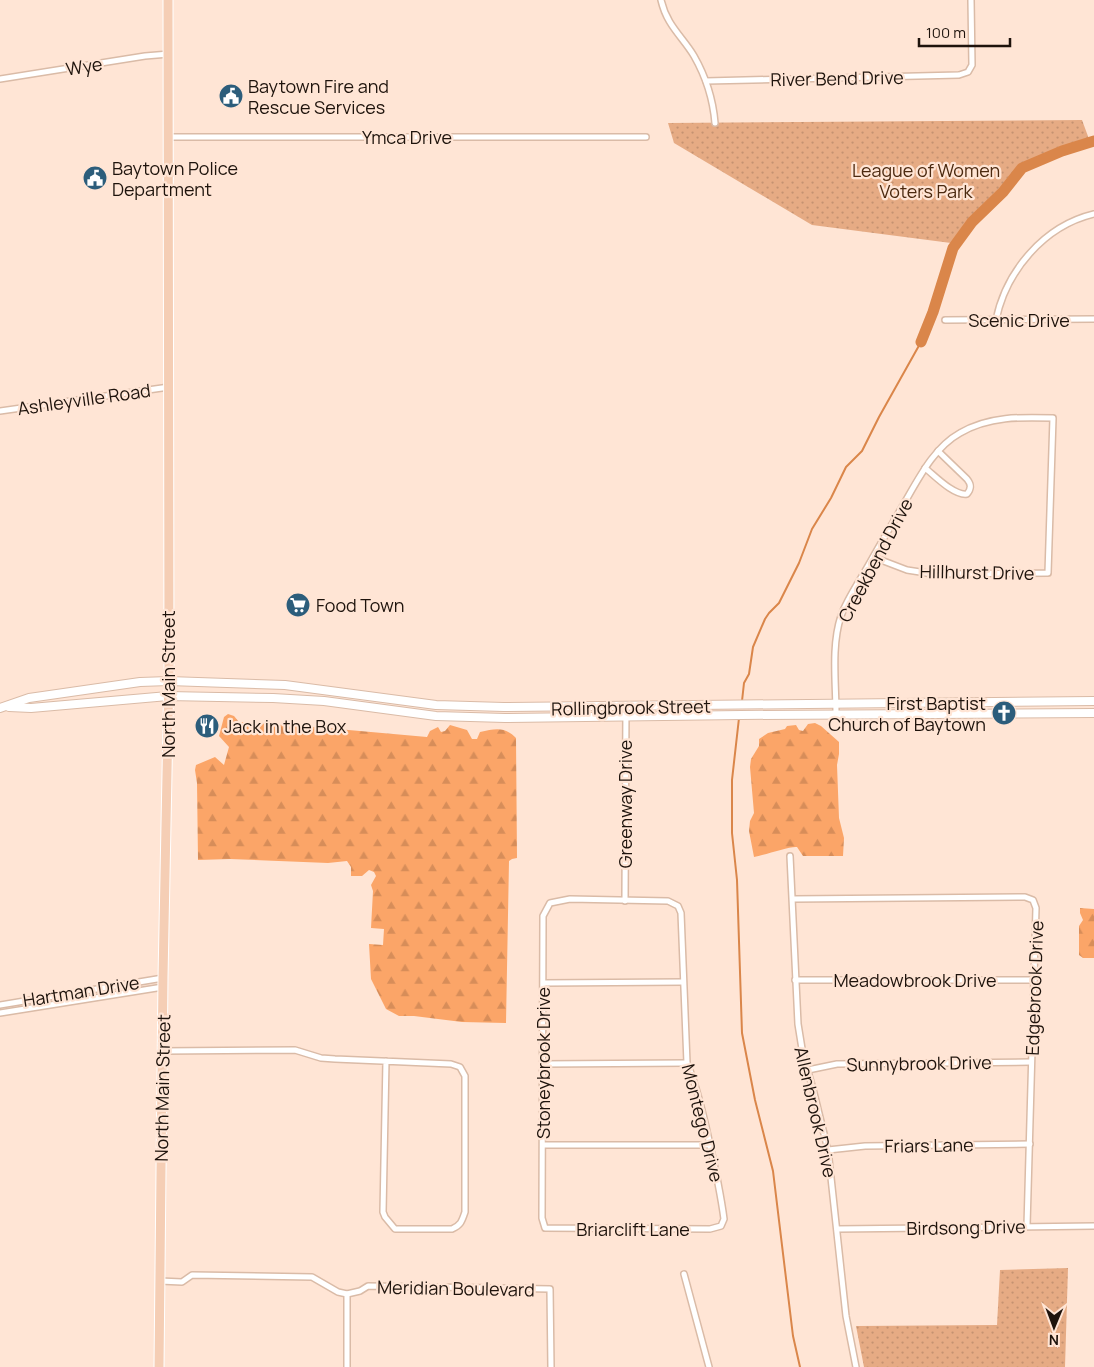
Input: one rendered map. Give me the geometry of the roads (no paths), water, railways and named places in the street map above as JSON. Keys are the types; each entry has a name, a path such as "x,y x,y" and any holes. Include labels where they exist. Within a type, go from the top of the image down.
{"main road":[{"name":"North Main Street","path":"159,1367 163,982 169,681 168,0"},
{"name":"Rollingbrook Street","path":"2,707 28,698 140,682 169,681 286,685 436,705 545,708 1094,701"},
{"name":"Rollingbrook Street","path":"2,707 31,708 168,696 273,698 324,702 436,716 505,718 1094,713"},
{"path":"1034,702 1034,713"},
{"path":"934,704 934,714"}],"street":[{"path":"661,0 668,19 694,55 706,81 715,123"},
{"name":"River Bend Drive","path":"706,81 959,75 968,72 972,65 971,0"},
{"name":"Wye","path":"0,79 145,56 169,54"},
{"name":"Ymca Drive","path":"168,137 646,137"},
{"path":"996,320 998,307 1008,283 1028,254 1056,231 1080,218 1094,214"},
{"name":"Scenic Drive","path":"945,320 1094,319"},
{"name":"Ashleyville Road","path":"0,411 169,387"},
{"name":"Creekbend Drive","path":"836,714 836,650 841,615 925,468 948,440 962,432 994,420 1016,417 1053,418"},
{"name":"Hillhurst Drive","path":"873,557 906,570 933,574 1048,573 1053,418"},
{"path":"925,468 956,492 967,494 970,490 970,484 967,479 938,451"},
{"name":"Greenway Drive","path":"624,901 626,706"},
{"name":"Allenbrook Drive","path":"790,856 798,1024 803,1055 828,1150 846,1316 856,1367"},
{"name":"Edgebrook Drive","path":"793,899 1024,896 1033,900 1036,908 1027,1226"},
{"name":"Stoneybrook Drive","path":"545,1228 542,1218 543,916 553,901 624,901"},
{"name":"Montego Drive","path":"624,901 668,901 678,906 681,913 687,1063 695,1082 711,1145 724,1219 721,1226"},
{"name":"Meadowbrook Drive","path":"795,980 1034,980"},
{"name":"Hartman Drive","path":"0,1005 72,993 163,982"},
{"name":"Hartman Drive","path":"0,1013 74,1001 163,982"},
{"path":"544,983 683,982"},
{"path":"72,993 74,1001"},
{"path":"163,1051 295,1050 321,1058 386,1061 451,1064 460,1067 465,1076 465,1212 462,1222 452,1230 395,1229 383,1212 386,1061"},
{"name":"Sunnybrook Drive","path":"808,1070 837,1064 1032,1062"},
{"path":"542,1064 687,1063"},
{"name":"Friars Lane","path":"828,1150 865,1146 1030,1144"},
{"path":"542,1146 711,1145"},
{"name":"Briarclift Lane","path":"545,1228 710,1229 721,1226"},
{"name":"Birdsong Drive","path":"837,1229 1094,1226"},
{"path":"684,1274 709,1367"},
{"path":"160,1282 182,1282 192,1275 312,1277 338,1292 347,1294 347,1367"},
{"name":"Meridian Boulevard","path":"347,1294 360,1291 368,1286 550,1290 551,1367"}],"waterway":[{"path":"921,342 933,312 953,248 972,222 1003,192 1022,168 1062,151 1094,141"},
{"path":"742,701 744,683 749,674 753,647 765,619 779,603 799,563 812,529 831,498 846,467 862,451 921,342"},
{"path":"739,718 732,780 732,833 737,880 742,1033 755,1100 773,1171 793,1336 800,1367"}],"place":[{"name":"Baytown Fire and Rescue Services","path":"231,96"},
{"name":"Baytown Police Department","path":"95,178"},
{"name":"Food Town","path":"298,605"},
{"name":"First Baptist Church of Baytown","path":"1004,713"},
{"name":"Jack in the Box","path":"207,726"}],"park label":[{"name":"League of Women Voters Park","path":"926,180"}]}
